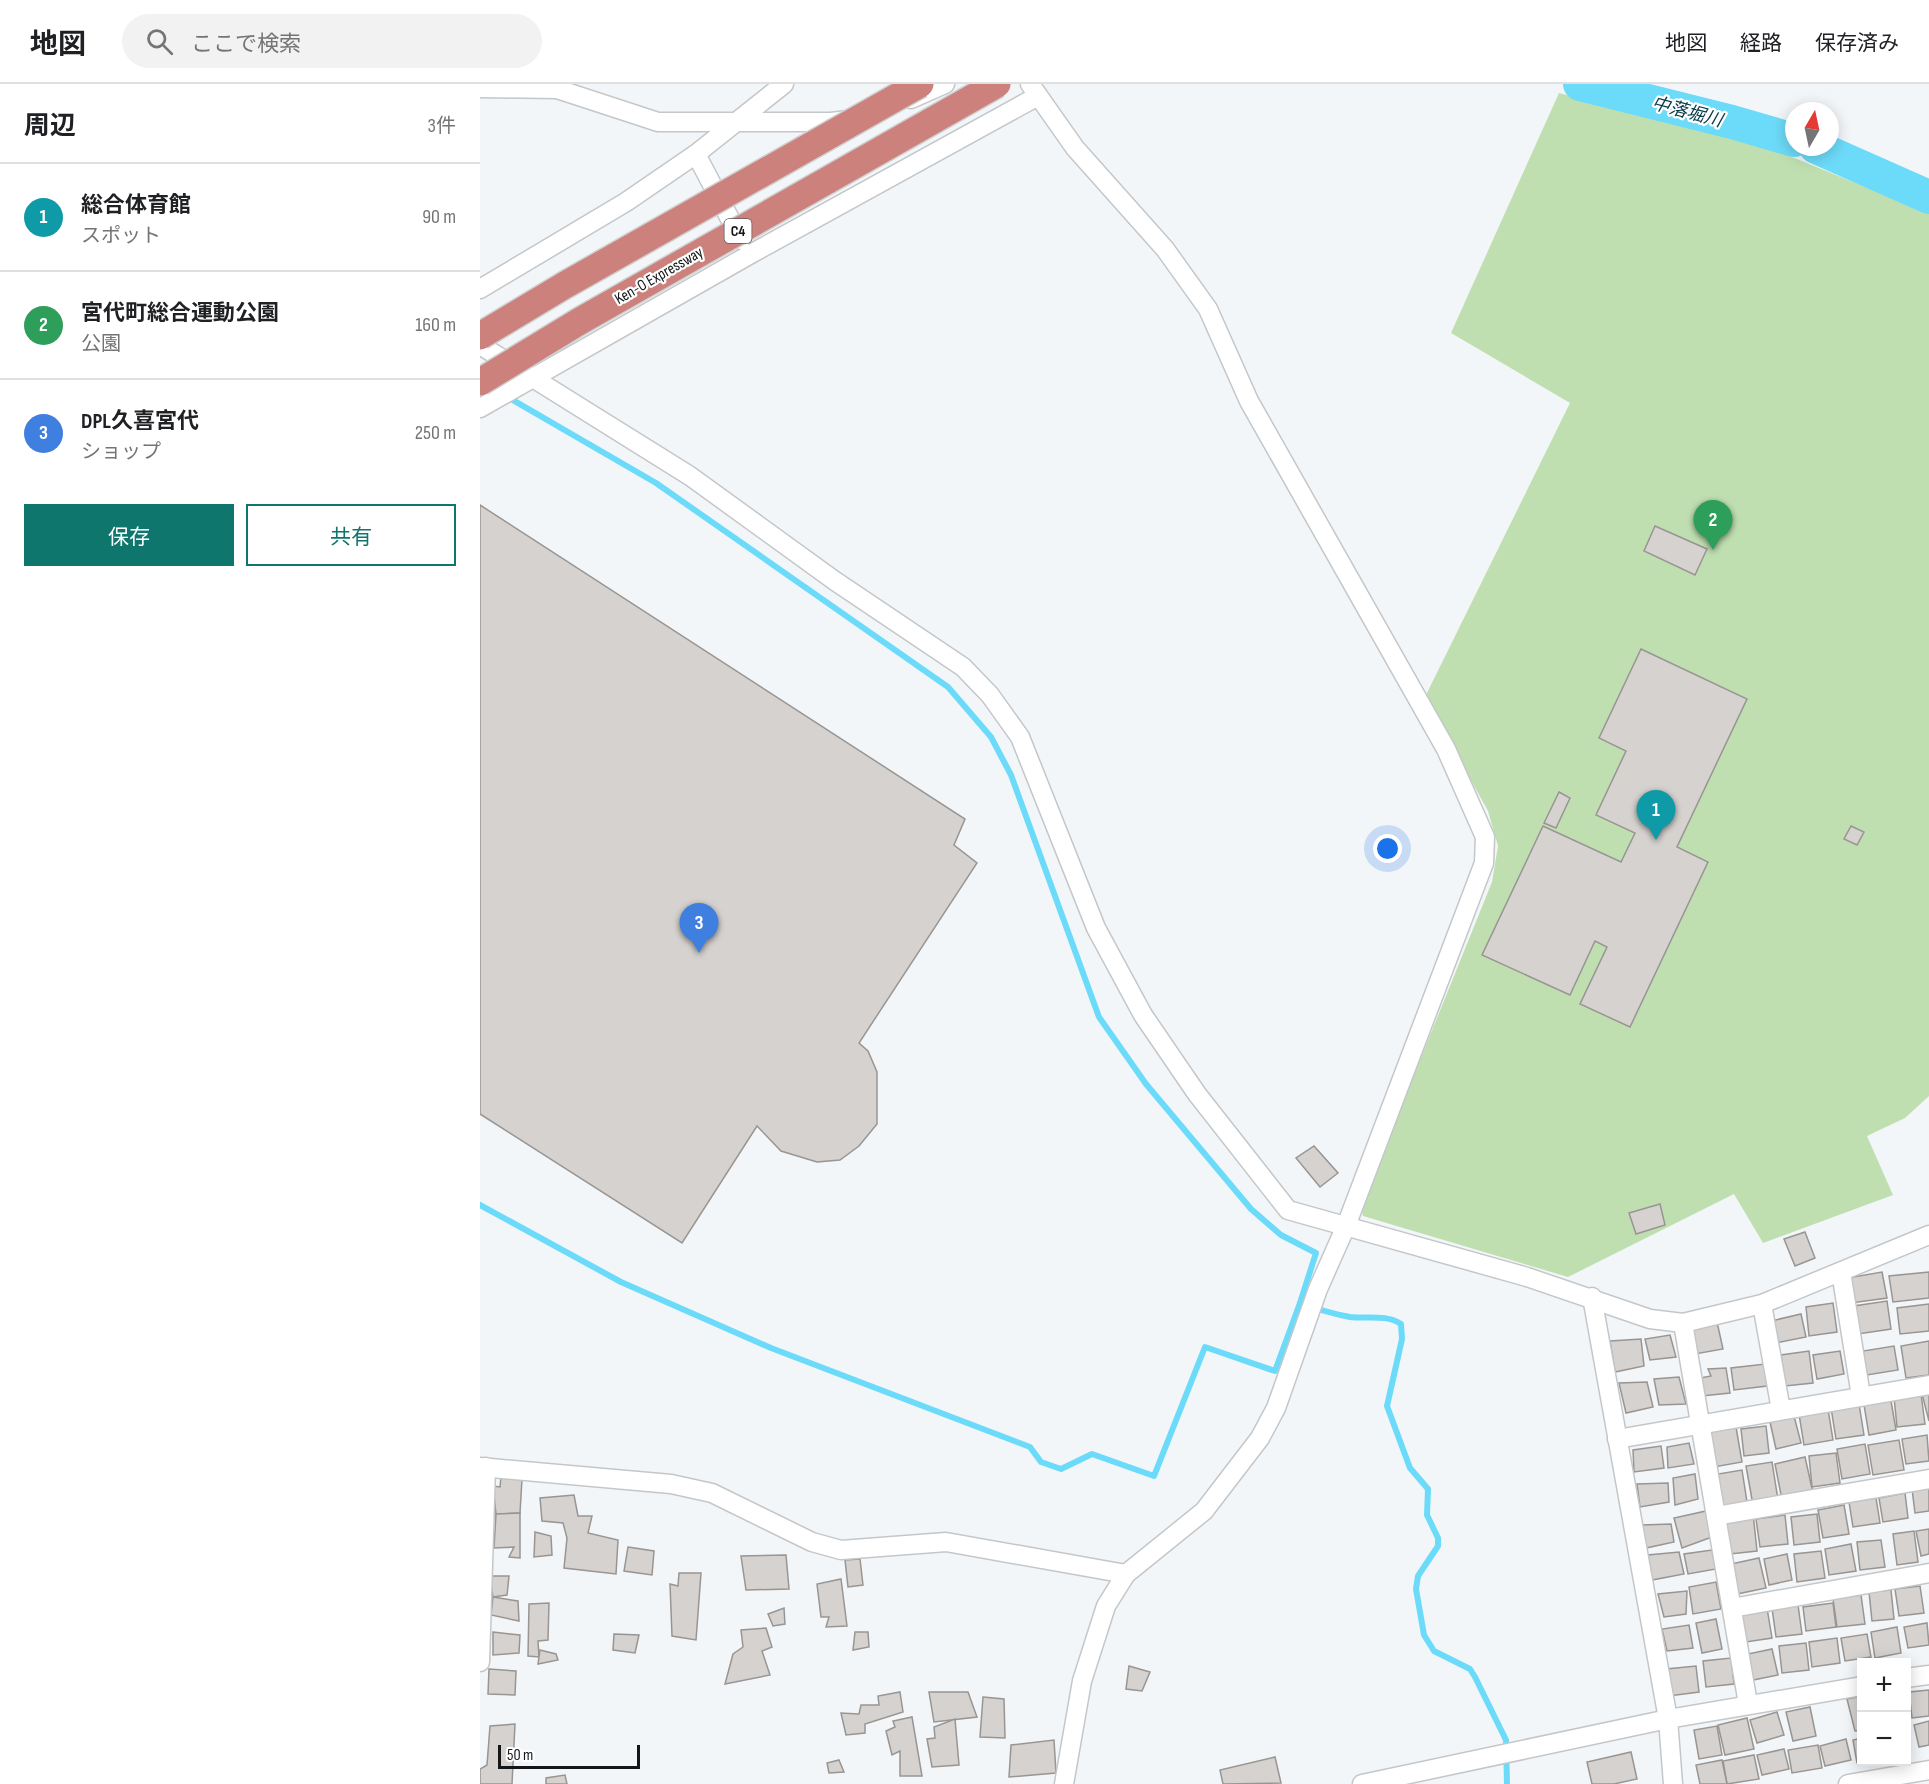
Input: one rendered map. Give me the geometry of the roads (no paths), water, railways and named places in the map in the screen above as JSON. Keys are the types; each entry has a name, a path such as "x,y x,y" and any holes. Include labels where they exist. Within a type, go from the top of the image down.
{"highway":[{"name":"C4","path":"480,336 565,285 920,84"},
{"name":"Ken-O Expressway","path":"480,382 590,315 997,84"}],"street":[{"path":"480,289 626,202 696,154 783,84"},
{"path":"480,88 557,89 658,122 831,122 872,116 945,84"},
{"path":"480,408 1034,90 1075,148 1165,249 1208,309 1249,401 1446,749 1485,837 1484,863 1346,1226 1318,1289 1276,1408 1260,1438 1204,1511 1126,1574 1106,1606 1082,1681 1064,1784"},
{"path":"696,154 749,255"},
{"path":"480,345 531,379 690,476 835,581 963,667 983,688 1020,737 1096,928 1143,1015 1197,1094 1288,1209 1592,1297 1650,1319 1683,1323 1762,1304 1929,1235"},
{"path":"1841,1272 1861,1396"},
{"path":"1592,1297 1668,1719 1673,1784"},
{"path":"1762,1304 1780,1410"},
{"path":"1683,1323 1748,1704"},
{"path":"1617,1438 1929,1385"},
{"path":"480,1662 483,1467 671,1484 712,1493 812,1542 841,1550 946,1542 1126,1574"},
{"path":"1716,1516 1929,1479"},
{"path":"1732,1608 1929,1573"},
{"path":"1911,1677 1929,1675"},
{"path":"1362,1784 1668,1719 1857,1687"},
{"path":"1848,1784 1929,1770"}],"waterway":[{"name":"中落堀川","path":"1580,84 1785,137"},
{"name":"中落堀川","path":"1836,156 1929,197"},
{"path":"506,396 656,483 948,687 991,737 1011,775 1099,1017 1146,1084 1251,1209 1281,1235 1316,1253 1300,1303 1344,1316 1383,1318 1401,1324 1402,1339 1387,1406 1410,1468 1428,1489 1427,1515 1438,1538 1438,1546 1418,1576 1416,1589 1424,1635 1434,1651 1470,1669 1475,1677 1506,1740 1507,1784"},
{"path":"480,1205 621,1282 771,1348 1030,1447 1041,1462 1061,1469 1092,1454 1154,1476 1205,1347 1275,1371 1300,1303"}],"place":[{"name":"宮代町総合運動公園","path":"1713,550"},
{"name":"総合体育館","path":"1656,840"},
{"name":"DPL久喜宮代","path":"699,953"}]}
